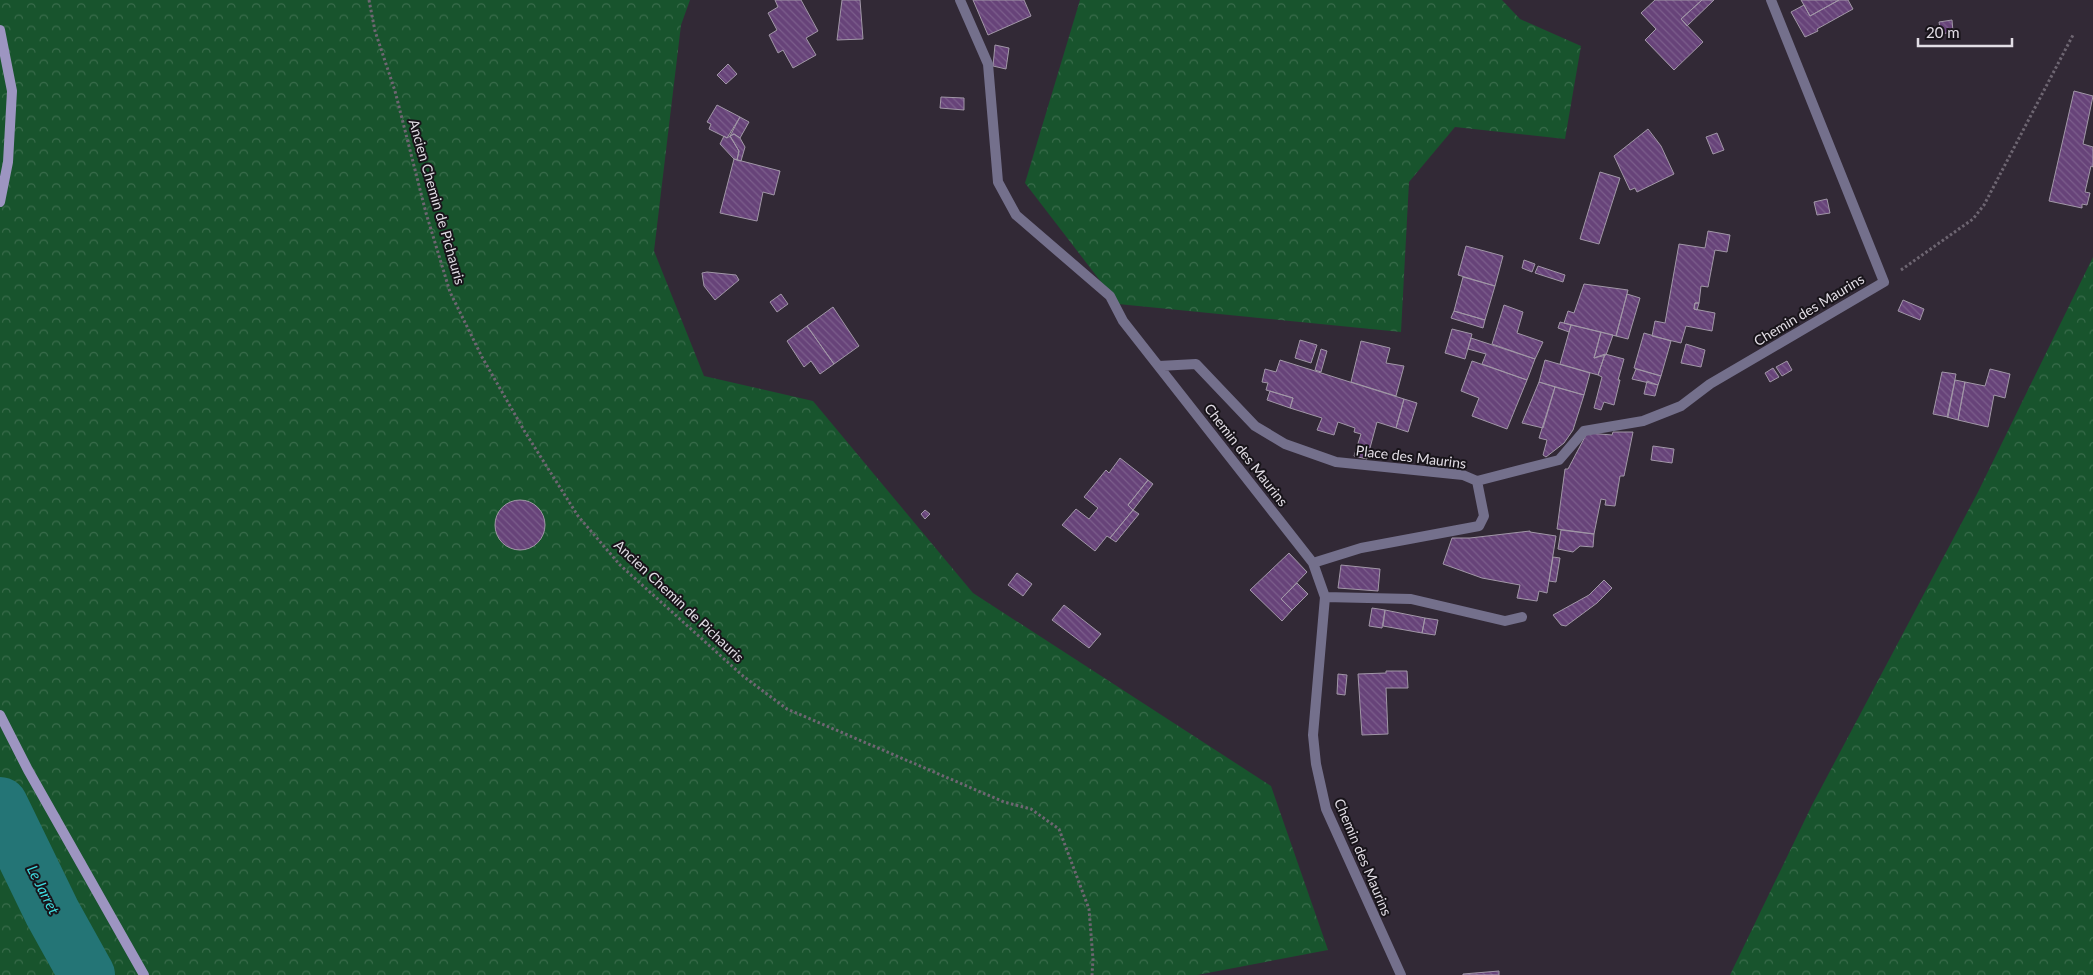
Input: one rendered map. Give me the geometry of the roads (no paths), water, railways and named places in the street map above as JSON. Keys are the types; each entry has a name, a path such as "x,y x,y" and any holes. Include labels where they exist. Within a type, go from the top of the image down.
{"main road":[{"path":"0,30 12,91 8,162 0,202"},
{"path":"0,714 28,770 144,975"}],"street":[{"name":"Chemin des Maurins","path":"960,0 988,64 998,182 1016,215 1110,296 1123,321 1313,563 1326,597 1313,735 1316,764 1326,809 1401,975"},
{"name":"Chemin des Maurins","path":"1477,481 1559,460 1584,431 1643,422 1681,406 1710,384 1884,282 1771,0"},
{"name":"Place des Maurins","path":"1159,366 1196,364 1254,426 1285,444 1336,462 1463,475 1477,481 1484,516 1479,526 1362,548 1313,563"},
{"path":"1326,597 1411,599 1505,621 1522,618"}],"waterway":[{"name":"Le Jarret","path":"0,805 52,912 87,975"}]}
